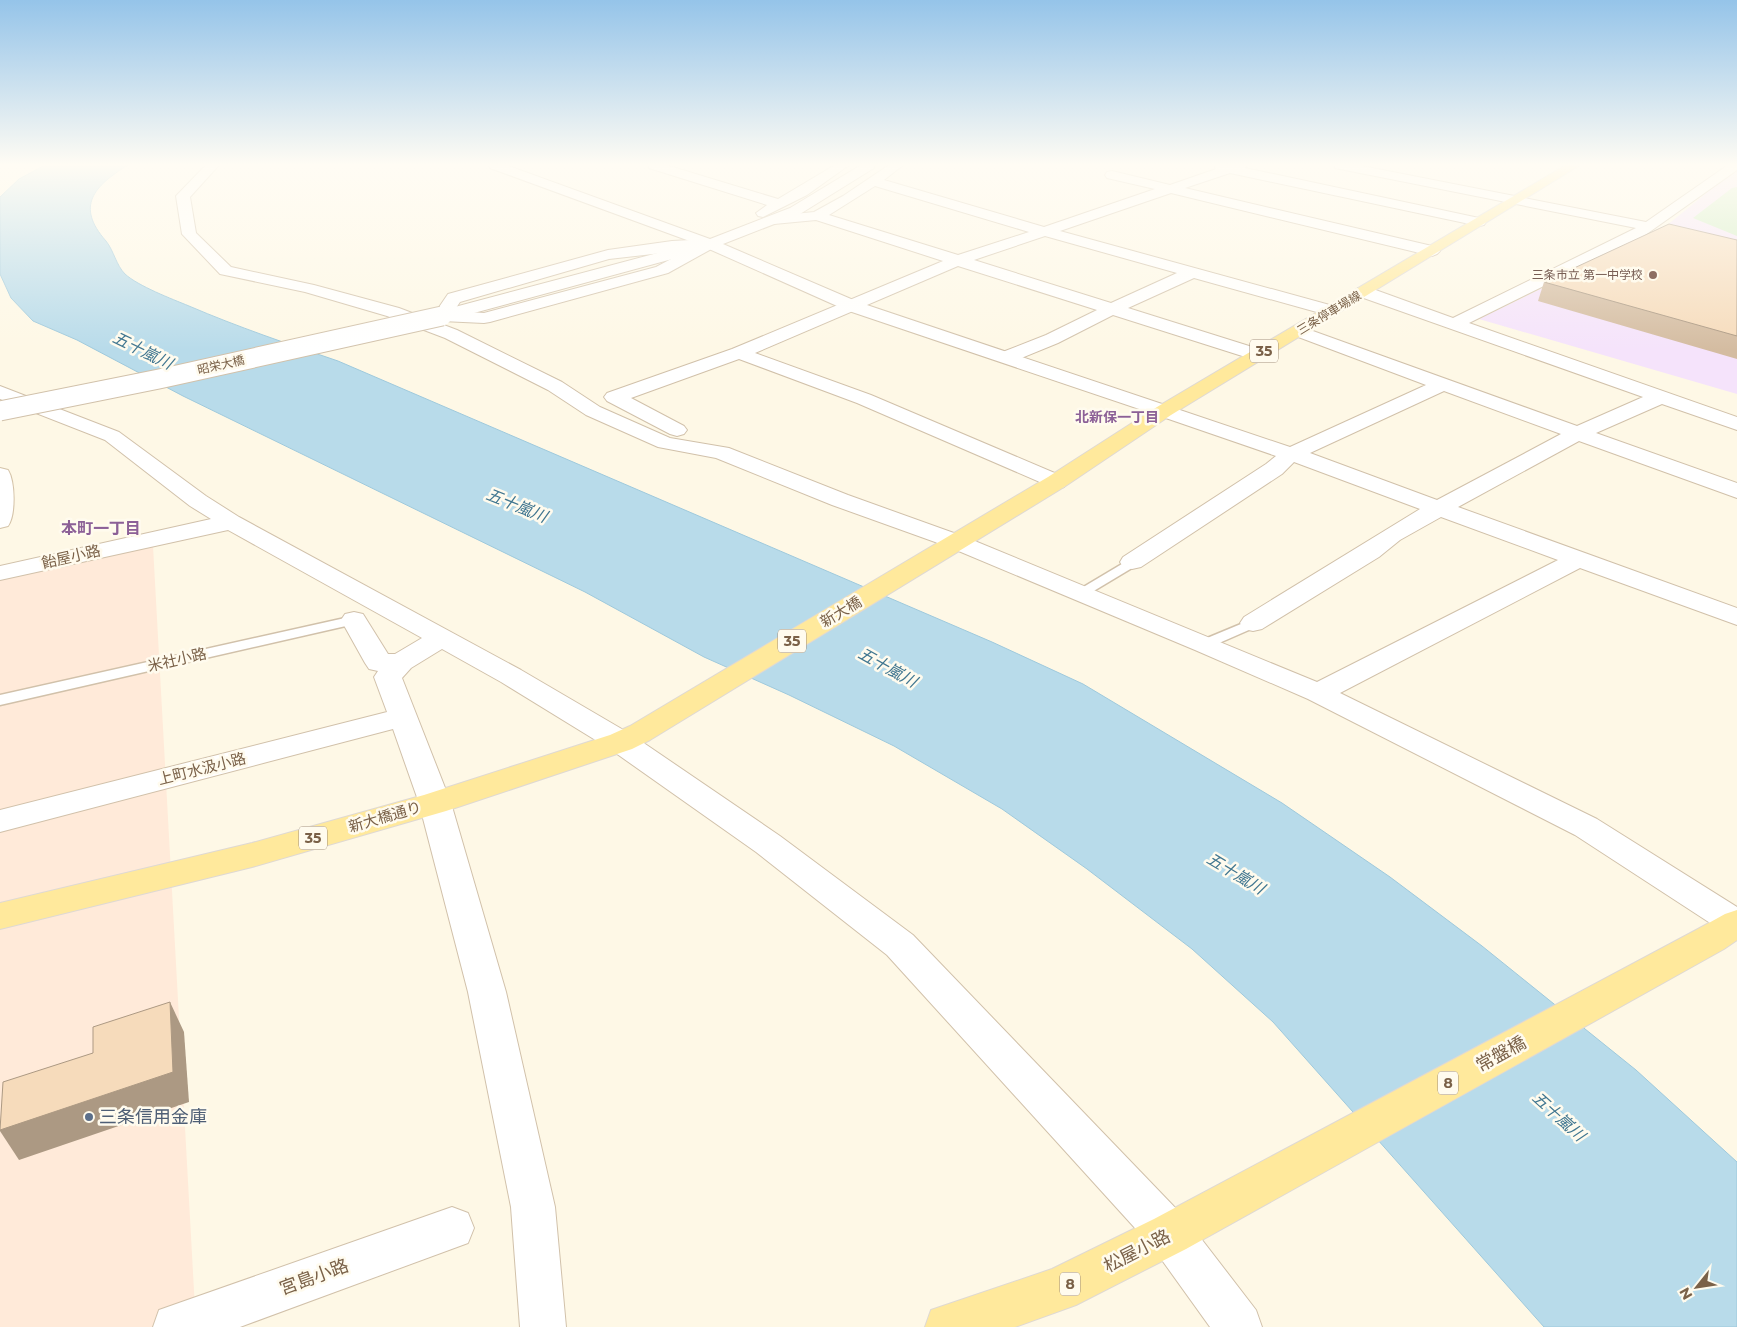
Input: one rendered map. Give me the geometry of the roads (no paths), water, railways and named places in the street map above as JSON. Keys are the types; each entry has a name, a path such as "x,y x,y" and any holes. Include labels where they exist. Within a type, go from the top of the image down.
{"main road":[{"name":"三条停車場線","path":"951,546 1056,482 1164,411 1471,227"},
{"name":"新大橋","path":"631,737 951,546"},
{"name":"新大橋通り","path":"0,916 252,855 435,803 631,737"},
{"name":"常盤橋","path":"1178,1230 1730,927"},
{"name":"松屋小路","path":"948,1327 1060,1289 1178,1230"}],"street":[{"path":"188,227 189,234 226,270 308,288 393,312 451,334 555,386 593,411 665,443 720,454"},
{"path":"664,227 710,244 852,306 1007,356 1291,454 1737,617"},
{"path":"442,316 454,298 608,255 672,246 710,244 755,227"},
{"path":"851,227 1258,355"},
{"path":"1029,227 1330,311"},
{"path":"1056,227 956,261 739,353 614,397 720,454 840,500 951,546 1082,592 1318,693 1586,827 1730,927"},
{"path":"1334,227 1432,250"},
{"path":"1456,323 1636,235 1645,227"},
{"name":"昭栄大橋","path":"0,411 159,379 442,316 484,318 494,316 662,270 710,244"},
{"path":"1007,356 1052,339 1191,273"},
{"path":"1364,292 1737,424"},
{"path":"1299,331 1442,385 1737,491"},
{"path":"739,353 864,398 1056,482"},
{"path":"1132,562 1274,469 1291,454 1442,385"},
{"path":"0,392 112,436 198,501 231,522 442,638 631,737 900,945 1178,1230 1239,1327"},
{"path":"1253,623 1438,508 1578,434 1661,397"},
{"path":"1714,483 1737,469"},
{"path":"0,475 1,512"},
{"name":"飴屋小路","path":"0,573 231,522"},
{"path":"1318,693 1577,560"},
{"path":"354,620 379,663 401,662"},
{"path":"442,638 401,662 388,677 435,803 487,992 533,1207 543,1327"},
{"name":"上町水汲小路","path":"0,821 404,717"},
{"name":"宮島小路","path":"176,1327 452,1228"}],"lane":[{"path":"1082,592 1132,562"},
{"name":"米社小路","path":"0,700 354,620"},
{"path":"1205,644 1253,623"}],"water":[{"name":"五十嵐川","path":"0,227 96,227 109,245 125,274 146,288 226,321 338,361 992,642 1083,684 1282,803 1390,877 1482,946 1636,1070 1737,1162 1737,1327 1544,1327 1273,1022 1192,949 1087,869 1002,809 894,746 789,695 704,657 585,592 183,396 77,340 33,321 11,298 0,274"}],"place":[{"name":"三条市立 第一中学校","path":"1653,275"},
{"name":"三条信用金庫","path":"89,1117"}],"district":[{"name":"北新保一丁目","path":"1117,417"},
{"name":"本町一丁目","path":"101,528"}]}
